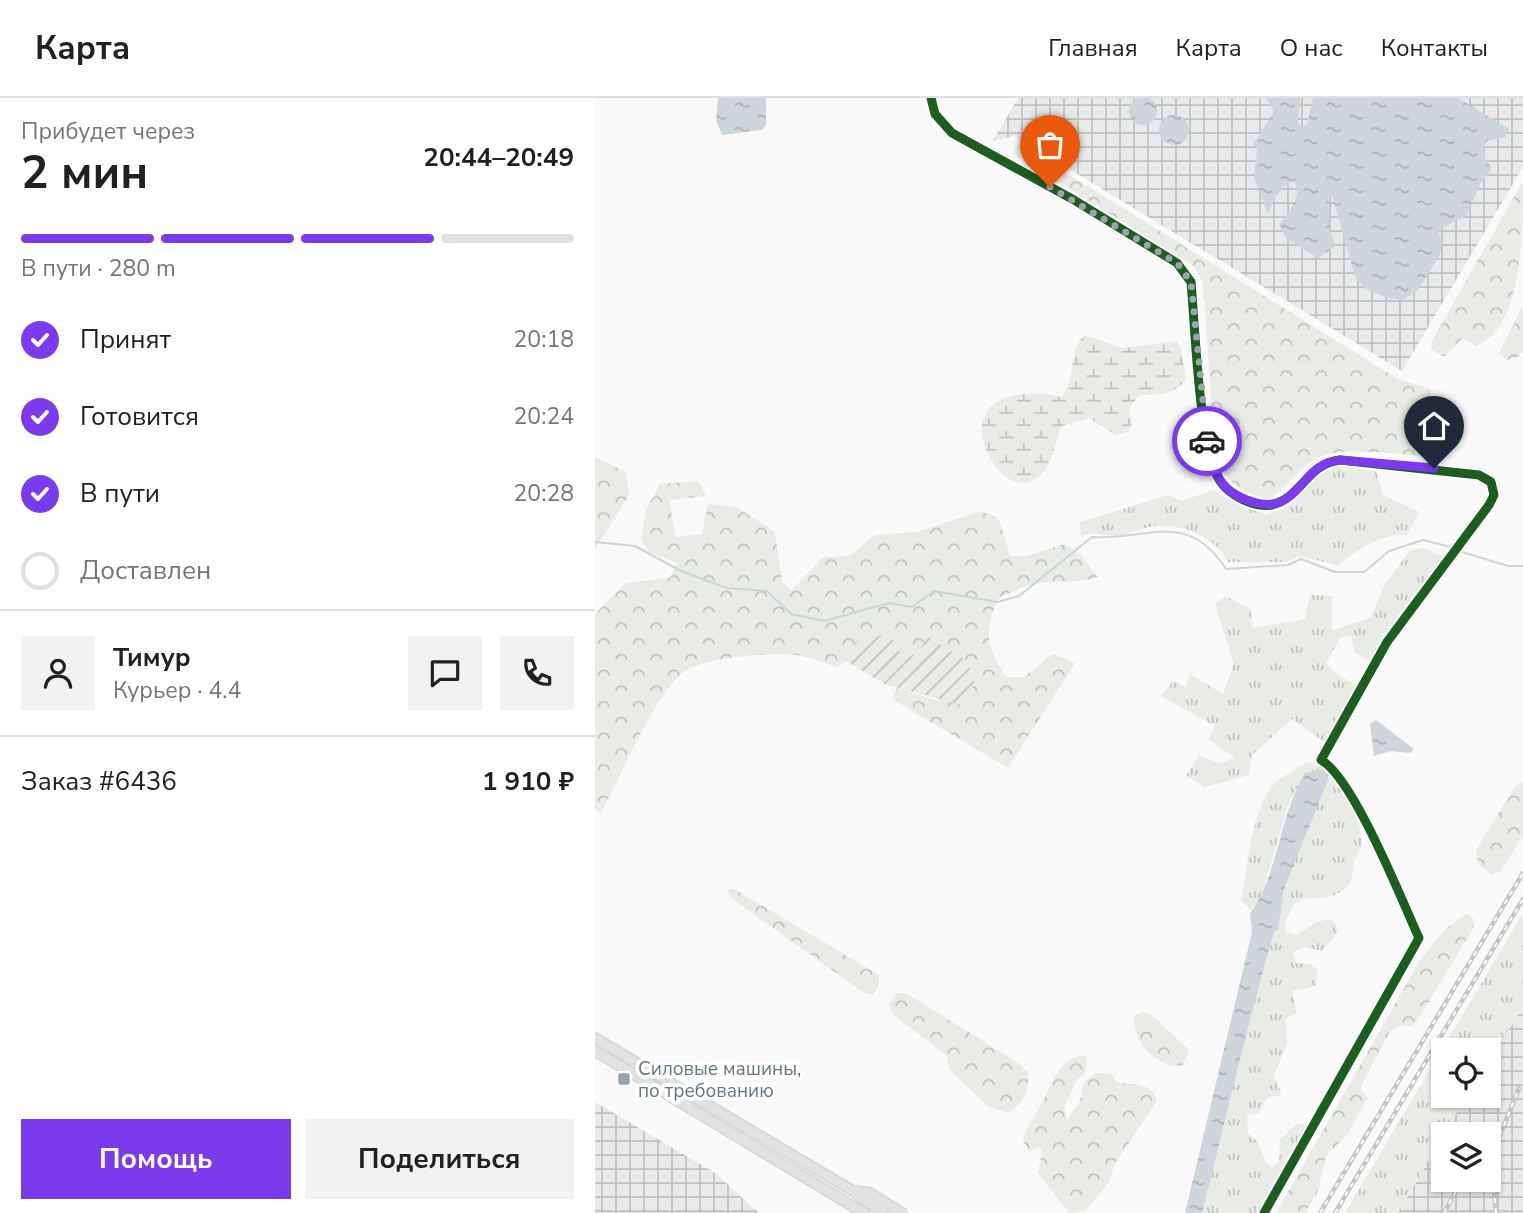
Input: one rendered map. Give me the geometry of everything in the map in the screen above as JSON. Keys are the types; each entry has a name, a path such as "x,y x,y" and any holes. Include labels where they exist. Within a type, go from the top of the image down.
{"street":[{"path":"931,98 935,114 952,133 1074,200 1177,263 1186,272 1191,282 1207,439 1212,464 1231,494 1268,506 1285,500 1324,462 1340,460 1479,475 1491,482 1494,495 1387,642 1321,760 1337,775 1353,799 1419,938 1264,1213"},
{"path":"595,1038 853,1191 883,1213"},
{"path":"595,1051 864,1213"},
{"path":"831,1191 852,1213"},
{"path":"853,1191 870,1193 902,1213"}],"shaded area":[{"path":"1018,98 1523,98 1523,167 1402,371 1015,136 993,141"},
{"path":"1523,1007 1523,1213 1398,1213 1431,1156 1431,1192 1501,1192 1501,1122 1451,1122 1459,1108 1501,1108 1501,1041"},
{"path":"595,1102 715,1173 759,1213 595,1213"}],"green space":[{"path":"1018,143 1398,379 1431,389 1425,456 1351,452 1323,456 1306,465 1267,500 1234,484 1224,472 1215,453 1203,283 1194,266 1013,154"},
{"path":"1523,181 1521,250 1512,299 1503,320 1492,336 1476,346 1463,338 1444,357 1431,349 1433,339"},
{"path":"1523,305 1523,351 1518,357 1507,360 1499,353"},
{"path":"1084,335 1122,348 1177,341 1181,348 1186,380 1170,392 1139,395 1129,409 1132,425 1128,432 1116,435 1089,418 1062,426 1045,470 1032,481 1019,483 1005,476 993,463 985,447 982,429 986,413 999,400 1024,394 1061,397 1069,383 1075,350"},
{"path":"595,457 626,472 629,495 595,549"},
{"path":"1336,466 1376,471 1383,495 1419,512 1407,535 1379,540 1338,565 1298,556 1287,562 1228,562 1208,539 1189,530 1169,526 1153,526 1120,535 1081,536 1080,522 1168,495 1181,501 1214,490 1266,515 1285,508 1325,468"},
{"path":"698,481 706,496 669,500 676,537 702,534 708,504 737,507 775,532 782,582 792,590 823,557 849,556 875,535 917,532 981,511 999,519 1010,556 1027,556 1064,544 1080,554 1098,577 1023,587 1000,597 994,608 989,638 1006,677 1024,677 1053,654 1075,663 1008,768 892,699 897,688 939,701 927,636 917,656 855,642 846,661 837,667 801,656 770,654 736,657 690,668 681,674 659,701 601,813 595,809 595,614 626,583 670,578 677,563 649,552 641,540 646,510 660,484"},
{"path":"1424,548 1444,557 1369,661 1355,653 1351,636 1341,637 1326,663 1334,672 1357,686 1324,742 1292,719 1252,755 1249,775 1205,787 1186,776 1199,755 1219,764 1235,758 1208,739 1215,726 1161,696 1173,681 1186,687 1190,674 1223,694 1234,664 1215,604 1225,596 1251,609 1252,628 1305,619 1310,595 1332,596 1332,630 1371,618 1383,588 1409,551"},
{"path":"890,633 898,651 917,656 927,636 967,661 975,683 961,705 884,684 846,661 855,642"},
{"path":"1306,762 1326,770 1344,792 1357,818 1362,843 1348,886 1335,895 1294,903 1285,923 1285,932 1297,935 1316,922 1330,919 1336,924 1338,932 1322,951 1304,947 1293,952 1296,963 1310,964 1317,969 1316,986 1292,991 1297,1013 1286,1018 1287,1043 1274,1076 1281,1092 1280,1096 1268,1098 1259,1113 1247,1115 1248,1133 1258,1142 1265,1162 1272,1167 1279,1162 1280,1140 1296,1124 1309,1125 1260,1213 1202,1213 1255,1002 1274,932 1278,930 1284,889 1328,775 1303,777 1290,800 1260,899 1252,911 1241,900 1251,839 1266,795 1281,778"},
{"path":"1523,782 1523,835 1501,871 1491,874 1478,864 1476,850 1515,786"},
{"path":"734,889 879,975 879,985 873,995 864,993 734,900 727,892"},
{"path":"1523,913 1523,1007 1501,1041 1501,1038 1449,1038"},
{"path":"1467,914 1473,918 1474,927 1419,1018 1411,1027 1402,1025 1390,1031 1361,1086 1368,1098 1347,1135 1326,1156 1318,1191 1305,1213 1276,1213 1419,962 1446,928"},
{"path":"896,993 906,993 1018,1063 1028,1072 1027,1090 1018,1105 1009,1113 989,1107 949,1069 947,1056 893,1014 889,1004"},
{"path":"1143,1012 1152,1015 1189,1050 1183,1065 1165,1063 1141,1043 1134,1024 1135,1015"},
{"path":"1083,1055 1087,1058 1086,1072 1077,1080 1064,1107 1067,1120 1080,1101 1084,1082 1096,1073 1110,1073 1118,1083 1147,1088 1157,1101 1114,1165 1110,1181 1084,1212 1069,1213 1038,1173 1042,1150 1039,1147 1029,1152 1023,1140 1056,1075 1067,1062"},
{"path":"1431,1068 1431,1108 1459,1108 1451,1122 1431,1122 1431,1156 1398,1213 1345,1213"}],"water":[{"path":"1143,97 1153,101 1157,111 1153,121 1143,125 1133,121 1129,111 1133,101"},
{"path":"718,98 766,98 766,125 762,130 722,135 716,120"},
{"path":"1266,98 1300,98 1298,123 1302,127 1307,124 1313,98 1458,98 1509,129 1506,137 1488,140 1484,154 1492,168 1481,183 1466,216 1438,230 1442,245 1439,257 1417,291 1403,300 1387,298 1364,288 1355,276 1332,196 1328,197 1330,231 1336,246 1318,258 1286,238 1279,225 1296,199 1297,187 1294,182 1288,183 1275,197 1268,214 1254,177 1257,149 1253,144 1274,112"},
{"path":"1174,115 1180,116 1188,124 1188,136 1180,144 1174,145 1168,144 1160,136 1159,130 1160,124 1168,116"},
{"path":"1376,720 1414,749 1410,753 1391,751 1374,756 1370,724"},
{"path":"1323,769 1328,771 1328,780 1284,889 1278,930 1274,932 1255,1002 1202,1213 1185,1213 1252,932 1250,914 1267,881 1296,790 1305,773"}],"waterway":[{"path":"595,542 635,546 681,571 727,588 767,591 791,614 824,621 889,603 912,607 934,591 998,602 1019,596 1092,537 1181,533 1197,539 1226,569 1288,565 1301,559 1335,572 1364,572 1389,551 1423,540 1455,548"},
{"path":"1459,551 1508,566 1523,566"}],"railway":[{"path":"1320,1213 1523,873"},
{"path":"1335,1213 1523,899"},
{"path":"1496,1213 1491,1157 1519,1088"},
{"path":"1444,1213 1455,1192"}],"cycle path":[{"path":"931,98 935,114 952,133 1074,200 1177,263 1191,282 1199,386 1207,443 1220,481 1236,496 1264,505 1281,502 1319,468 1340,460 1479,475 1491,482 1494,495 1489,505 1387,642 1321,760 1334,771 1362,814 1419,938 1264,1213"}],"way so far":[{"path":"1050,187 1177,263 1186,272 1191,282 1207,441"}],"place":[{"name":"Силовые машины, по требованию","path":"624,1079"}],"route":[{"path":"1207,441 1219,480 1231,494 1268,506 1285,500 1324,462 1340,460 1434,468"}]}
